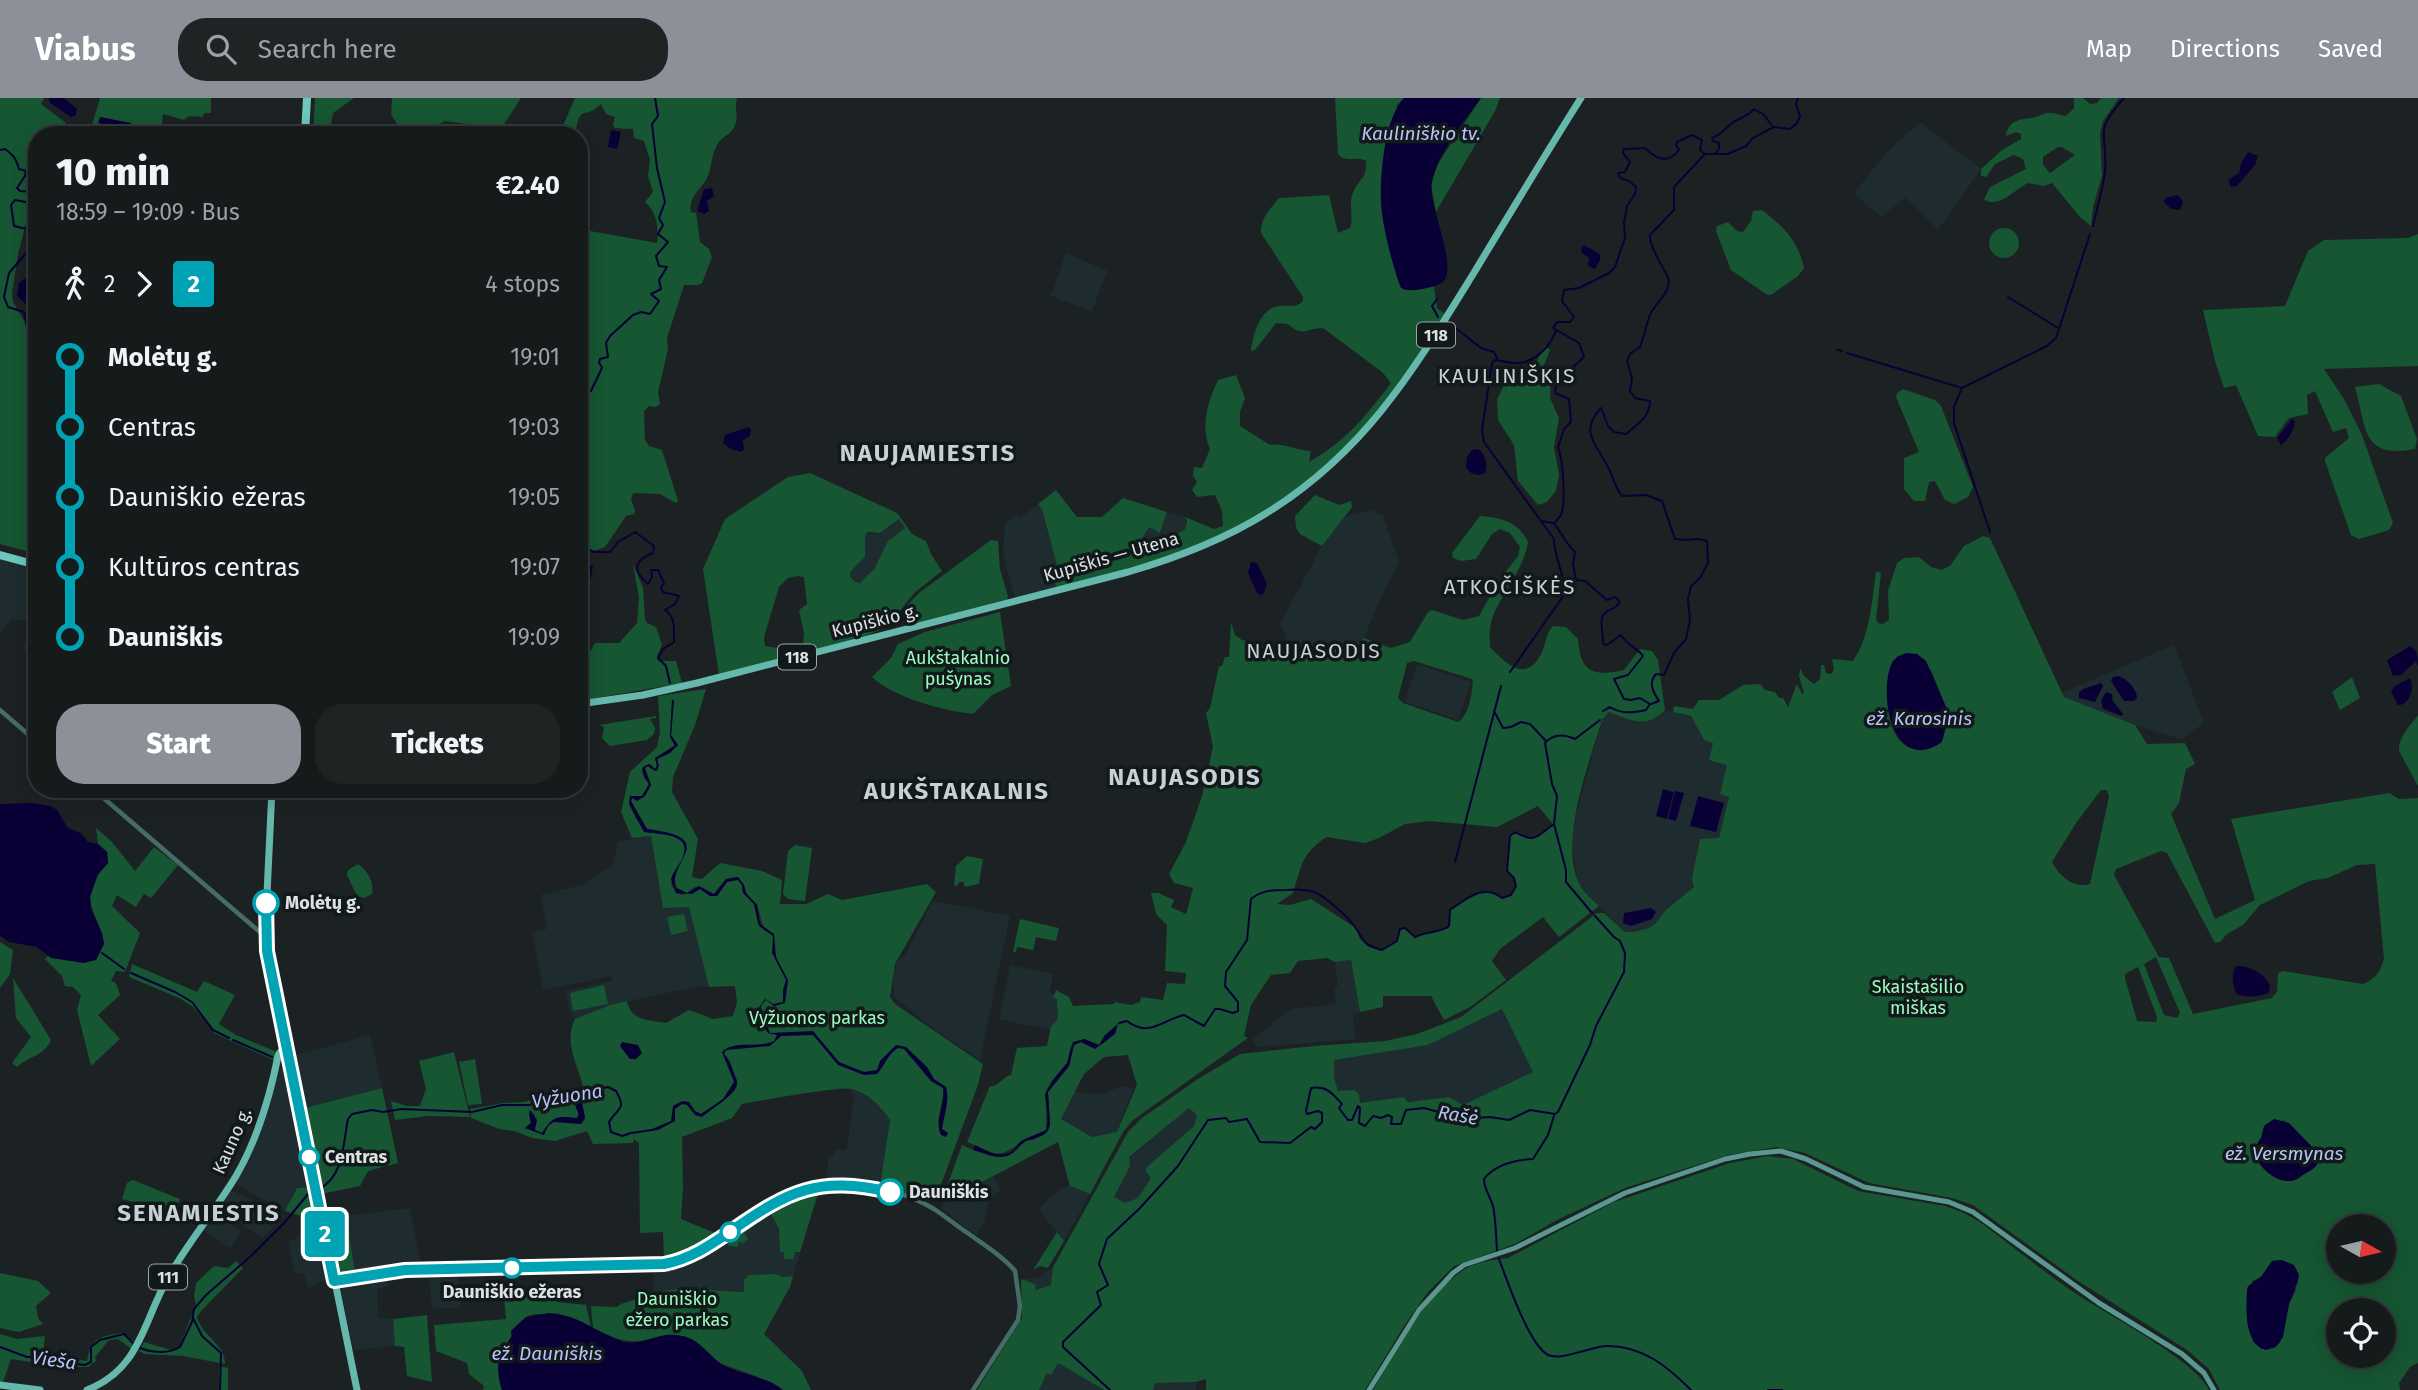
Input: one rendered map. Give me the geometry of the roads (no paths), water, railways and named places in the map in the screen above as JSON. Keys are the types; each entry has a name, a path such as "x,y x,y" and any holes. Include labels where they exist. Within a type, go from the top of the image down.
{"highway":[{"path":"305,126 307,98"},
{"path":"0,553 28,561"}],"main road":[{"name":"Kupiškis — Utena","path":"1014,602 1178,556 1247,525 1315,477 1363,433 1402,387 1581,98"},
{"name":"Kupiškio g.","path":"588,703 643,695 697,683 1014,602"},
{"path":"272,798 265,934 357,1390"},
{"name":"Kauno g.","path":"87,1390 120,1369 138,1346 169,1276 244,1162 259,1124 285,1031"},
{"path":"289,1052 276,1063 293,1071"},
{"path":"1368,1390 1419,1310 1452,1273 1464,1265 1508,1251 1625,1193 1725,1159 1782,1152 1806,1159 1864,1187 1950,1202 1973,1212 2099,1303 2182,1354 2204,1373 2214,1390"},
{"path":"0,1385 40,1390"}],"street":[{"path":"0,710 28,734"},
{"path":"104,798 265,934"},
{"path":"334,1281 405,1270 649,1265 674,1262 698,1253 779,1200 818,1186 836,1184 881,1190 926,1205 1012,1267 1017,1277 1020,1306 1018,1321 973,1390"}],"water":[{"path":"49,98 64,98 77,109 76,115 71,117 50,103"},
{"name":"Kauliniškio tv.","path":"1404,98 1481,98 1446,148 1432,182 1447,274 1440,284 1414,290 1401,288 1388,246 1381,203 1381,178 1388,133 1397,107"},
{"path":"100,117 131,123 130,126 114,126 98,123"},
{"path":"611,130 621,132 617,149 608,147"},
{"path":"2248,152 2258,156 2255,165 2237,186 2231,187 2228,180 2239,173"},
{"path":"712,188 714,196 707,201 709,211 704,214 697,211 704,189"},
{"path":"2178,195 2183,202 2180,210 2171,209 2164,202 2165,198"},
{"path":"1584,245 1600,254 1595,269 1588,266 1589,258 1582,253 1581,248"},
{"path":"28,276 28,306 17,296 19,283"},
{"path":"2292,419 2295,421 2292,431 2281,445 2277,438"},
{"path":"748,427 751,429 750,436 743,440 744,449 741,452 723,443 725,435"},
{"path":"1478,449 1485,457 1486,463 1485,473 1479,475 1471,473 1466,466 1467,457 1472,450"},
{"path":"1251,562 1257,563 1267,584 1264,593 1260,595 1248,573"},
{"path":"588,564 593,566 588,586"},
{"path":"2410,646 2416,652 2418,667 2416,661 2401,675 2393,676 2387,660"},
{"name":"ež. Karosinis","path":"1906,653 1917,654 1926,661 1946,707 1948,719 1942,742 1923,750 1909,747 1898,736 1887,702 1890,668 1897,657"},
{"path":"2119,676 2133,688 2137,695 2134,701 2124,701 2111,681 2113,677"},
{"path":"2410,678 2410,695 2406,702 2398,705 2391,691"},
{"path":"2101,683 2103,686 2095,702 2079,698 2083,689"},
{"path":"2106,692 2112,694 2122,716 2103,709 2101,700"},
{"path":"672,700 671,735 678,745 670,753 657,759 659,766 656,771 648,766 645,768 651,785 645,796 637,801 632,798 631,801 647,829 669,833 681,838 686,844 686,850 675,877 675,887 687,893 699,886 714,894 726,879 738,877 746,893 757,905 760,924 774,934 776,957 788,980 785,1003 774,1006 766,1000 762,1004 760,1012 770,1033 813,1031 839,1062 864,1072 877,1070 880,1061 896,1045 906,1047 927,1067 934,1079 946,1087 947,1103 942,1129 948,1133 946,1137 941,1135 939,1129 943,1088 931,1081 904,1049 898,1048 894,1051 877,1074 864,1075 838,1065 813,1035 781,1036 770,1046 726,1050 724,1054 737,1083 728,1097 702,1117 695,1115 687,1105 682,1104 675,1109 675,1121 658,1130 632,1134 631,1132 652,1129 671,1121 673,1106 682,1101 689,1102 695,1111 701,1114 723,1099 734,1082 722,1052 733,1046 774,1041 777,1035 768,1033 758,1018 758,1009 765,999 773,1004 783,1002 786,980 772,953 773,936 759,926 754,904 743,893 738,880 727,882 717,896 710,896 700,889 692,894 676,893 671,879 683,857 682,842 670,836 644,832 629,804 630,796 642,796 649,784 642,768 649,764 655,769 655,758 675,746 670,737"},
{"path":"1663,789 1674,792 1667,819 1656,816"},
{"path":"1675,791 1684,793 1676,821 1668,819"},
{"path":"1698,796 1724,803 1716,832 1690,826"},
{"path":"32,803 57,810 68,828 81,833 88,842 98,844 107,852 108,863 98,874 90,897 91,909 104,944 96,960 84,963 51,958 37,947 9,942 0,936 0,804"},
{"path":"1651,908 1656,912 1652,919 1631,926 1623,923 1624,913"},
{"path":"2236,966 2251,968 2260,973 2270,985 2269,992 2254,996 2237,994 2233,980"},
{"path":"1118,1024 1115,1034 1095,1049 1081,1042 1074,1045 1069,1066 1048,1092 1050,1125 1046,1133 1023,1143 1004,1157 973,1150 975,1145 993,1153 1008,1153 1022,1141 1046,1130 1048,1122 1045,1094 1067,1063 1073,1042 1084,1039 1099,1045 1105,1035"},
{"path":"622,1042 638,1045 642,1053 636,1059 630,1059 620,1046"},
{"path":"578,1101 582,1103 585,1117 581,1124 554,1122 549,1125 556,1118 577,1118 579,1115 575,1105"},
{"path":"530,1110 537,1120 535,1130 542,1133 548,1126 544,1135 525,1128 531,1123"},
{"name":"ež. Versmynas","path":"2274,1119 2289,1123 2318,1153 2316,1166 2294,1180 2277,1179 2262,1166 2255,1155 2254,1149 2264,1126"},
{"path":"2282,1260 2294,1265 2299,1275 2298,1281 2289,1304 2283,1337 2276,1347 2266,1350 2259,1347 2250,1334 2247,1290 2248,1286 2261,1277 2272,1261"},
{"name":"ež. Dauniškis","path":"549,1313 573,1318 623,1342 668,1335 684,1336 692,1339 729,1368 764,1379 783,1390 502,1390 498,1375 500,1355 512,1337 511,1331 526,1317"}],"waterway":[{"path":"588,392 591,391 602,367 600,359 608,357 606,343 610,336 633,315 641,312 650,314 659,301 651,294 661,289 659,280 667,267 659,266 656,256 668,242 658,234 663,225 659,218 665,202 657,168 652,124 658,116 655,98"},
{"name":"Vyžuona","path":"1603,711 1610,707 1623,712 1636,712 1646,710 1650,704 1640,698 1624,699 1614,679 1628,675 1643,656 1621,635 1607,645 1603,644 1603,615 1620,602 1615,597 1607,600 1585,581 1576,580 1573,564 1575,552 1554,524 1561,515 1563,501 1558,447 1564,429 1571,422 1569,399 1555,393 1557,374 1570,370 1584,357 1579,343 1553,328 1557,322 1570,322 1574,317 1562,301 1564,290 1579,288 1609,273 1615,267 1625,238 1627,206 1636,187 1620,178 1618,173 1625,172 1630,162 1623,153 1624,149 1645,148 1658,158 1667,159 1679,150 1677,142 1692,135 1702,140 1700,150 1705,154 1715,154 1719,143 1712,138 1754,109 1764,115 1773,127 1790,129 1800,116 1796,104 1798,98"},
{"path":"2093,226 2105,171 2105,126 2124,98"},
{"path":"1716,154 1728,154 1746,146 1753,138 1772,128"},
{"path":"0,150 8,151 19,169 26,171 17,188 28,192"},
{"path":"1651,704 1659,701 1652,688 1654,677 1656,674 1664,675 1674,653 1686,639 1690,620 1688,599 1691,586 1700,578 1708,563 1707,541 1675,539 1662,501 1646,495 1622,496 1594,444 1590,431 1594,416 1601,408 1608,426 1614,432 1626,434 1648,412 1650,401 1635,398 1630,391 1632,378 1627,361 1630,354 1640,347 1650,315 1666,291 1669,281 1650,235 1674,210 1674,187 1704,155"},
{"path":"28,202 15,200 11,205 14,226 27,229 27,252 9,273 4,297 8,307 24,312 28,333"},
{"path":"1847,353 1962,388 2047,346 2056,338 2090,234"},
{"path":"2008,297 2058,328"},
{"path":"1437,299 1432,306 1438,317"},
{"path":"1457,329 1481,348 1494,352 1498,360"},
{"path":"1510,672 1564,595 1564,588 1554,539 1484,442 1482,430 1492,363 1495,360 1520,363 1534,358 1545,349 1556,331"},
{"path":"1837,350 1842,351"},
{"path":"1961,390 1954,407 1954,423 1990,532"},
{"path":"1541,521 1553,523"},
{"path":"588,549 594,552 610,552 618,542 635,532 654,546 653,553 639,562 637,570 648,584 652,577 651,570 658,570 664,583 661,588 663,592 679,596 675,604 665,610 673,620 674,642 663,649 658,658 666,666 670,683"},
{"path":"1455,862 1501,686"},
{"path":"1494,711 1503,728 1521,722 1530,724 1546,741"},
{"name":"Vyžuona","path":"1119,1023 1127,1021 1135,1026 1149,1028 1184,1015 1204,1026 1215,1009 1233,1013 1238,1011 1238,1002 1225,986 1226,972 1247,940 1251,899 1263,892 1300,890 1318,894 1347,918 1367,944 1382,950 1397,941 1400,929 1405,928 1415,937 1446,928 1449,926 1450,910 1475,894 1489,892 1502,898 1511,895 1516,886 1514,878 1507,871 1510,836 1515,832 1528,838 1536,837 1554,824 1557,796 1552,784 1545,743 1559,736 1575,739 1600,720"},
{"name":"Rašė","path":"1554,824 1566,870 1566,882 1592,913"},
{"name":"Rašė","path":"1110,1390 1063,1347 1063,1342 1101,1305 1097,1292 1108,1285 1099,1264 1107,1239 1178,1166 1208,1120 1226,1118 1229,1122 1247,1119 1260,1142 1290,1143 1322,1122 1322,1113 1318,1111 1307,1114 1306,1111 1311,1088 1316,1087 1329,1091 1342,1104 1339,1108 1348,1120 1352,1120 1358,1106 1359,1123 1365,1126 1373,1116 1381,1118 1388,1115 1392,1117 1391,1124 1401,1124 1406,1110 1424,1108 1464,1119 1490,1117 1509,1120 1530,1110 1555,1114 1624,972 1625,953 1620,941 1595,916"},
{"path":"102,953 124,969"},
{"path":"131,973 192,1002 213,1030 229,1038"},
{"path":"233,1040 272,1057"},
{"name":"Vyžuona","path":"319,1189 327,1184 338,1168 348,1119 352,1114 372,1110 472,1112 502,1105 529,1105 608,1087 616,1091 621,1102 620,1108 609,1122 611,1132 622,1136 631,1133"},
{"path":"1497,1251 1493,1206 1484,1179 1506,1164 1533,1159 1548,1135 1554,1116"},
{"name":"Vyžuona","path":"138,1347 159,1352 180,1347 192,1322 194,1309 206,1295 251,1256 308,1194 314,1191"},
{"path":"1499,1259 1526,1326 1533,1339 1548,1355 1564,1356 1604,1346 1620,1347 1654,1359 1691,1390"},
{"path":"193,1318 202,1336 221,1353 220,1390"},
{"name":"Vieša","path":"0,1347 27,1357 85,1365 91,1362 91,1347 100,1340 124,1334 134,1344"},
{"path":"1768,1390 1782,1390"}],"place":[{"name":"Molėtų g.","path":"266,903"},
{"name":"Centras","path":"309,1157"},
{"name":"Dauniškis","path":"890,1192"},
{"name":"Dauniškio ežeras","path":"512,1268"}],"district":[{"name":"KAULINIŠKIS","path":"1507,376"},
{"name":"NAUJAMIESTIS","path":"928,453"},
{"name":"ATKOČIŠKĖS","path":"1510,587"},
{"name":"NAUJASODIS","path":"1314,651"},
{"name":"NAUJASODIS","path":"1185,777"},
{"name":"AUKŠTAKALNIS","path":"957,791"},
{"name":"SENAMIESTIS","path":"199,1213"}],"park label":[{"name":"Aukštakalnio pušynas","path":"958,668"},
{"name":"Skaistašilio miškas","path":"1918,997"},
{"name":"Vyžuonos parkas","path":"817,1018"},
{"name":"Dauniškio ežero parkas","path":"677,1309"}]}
